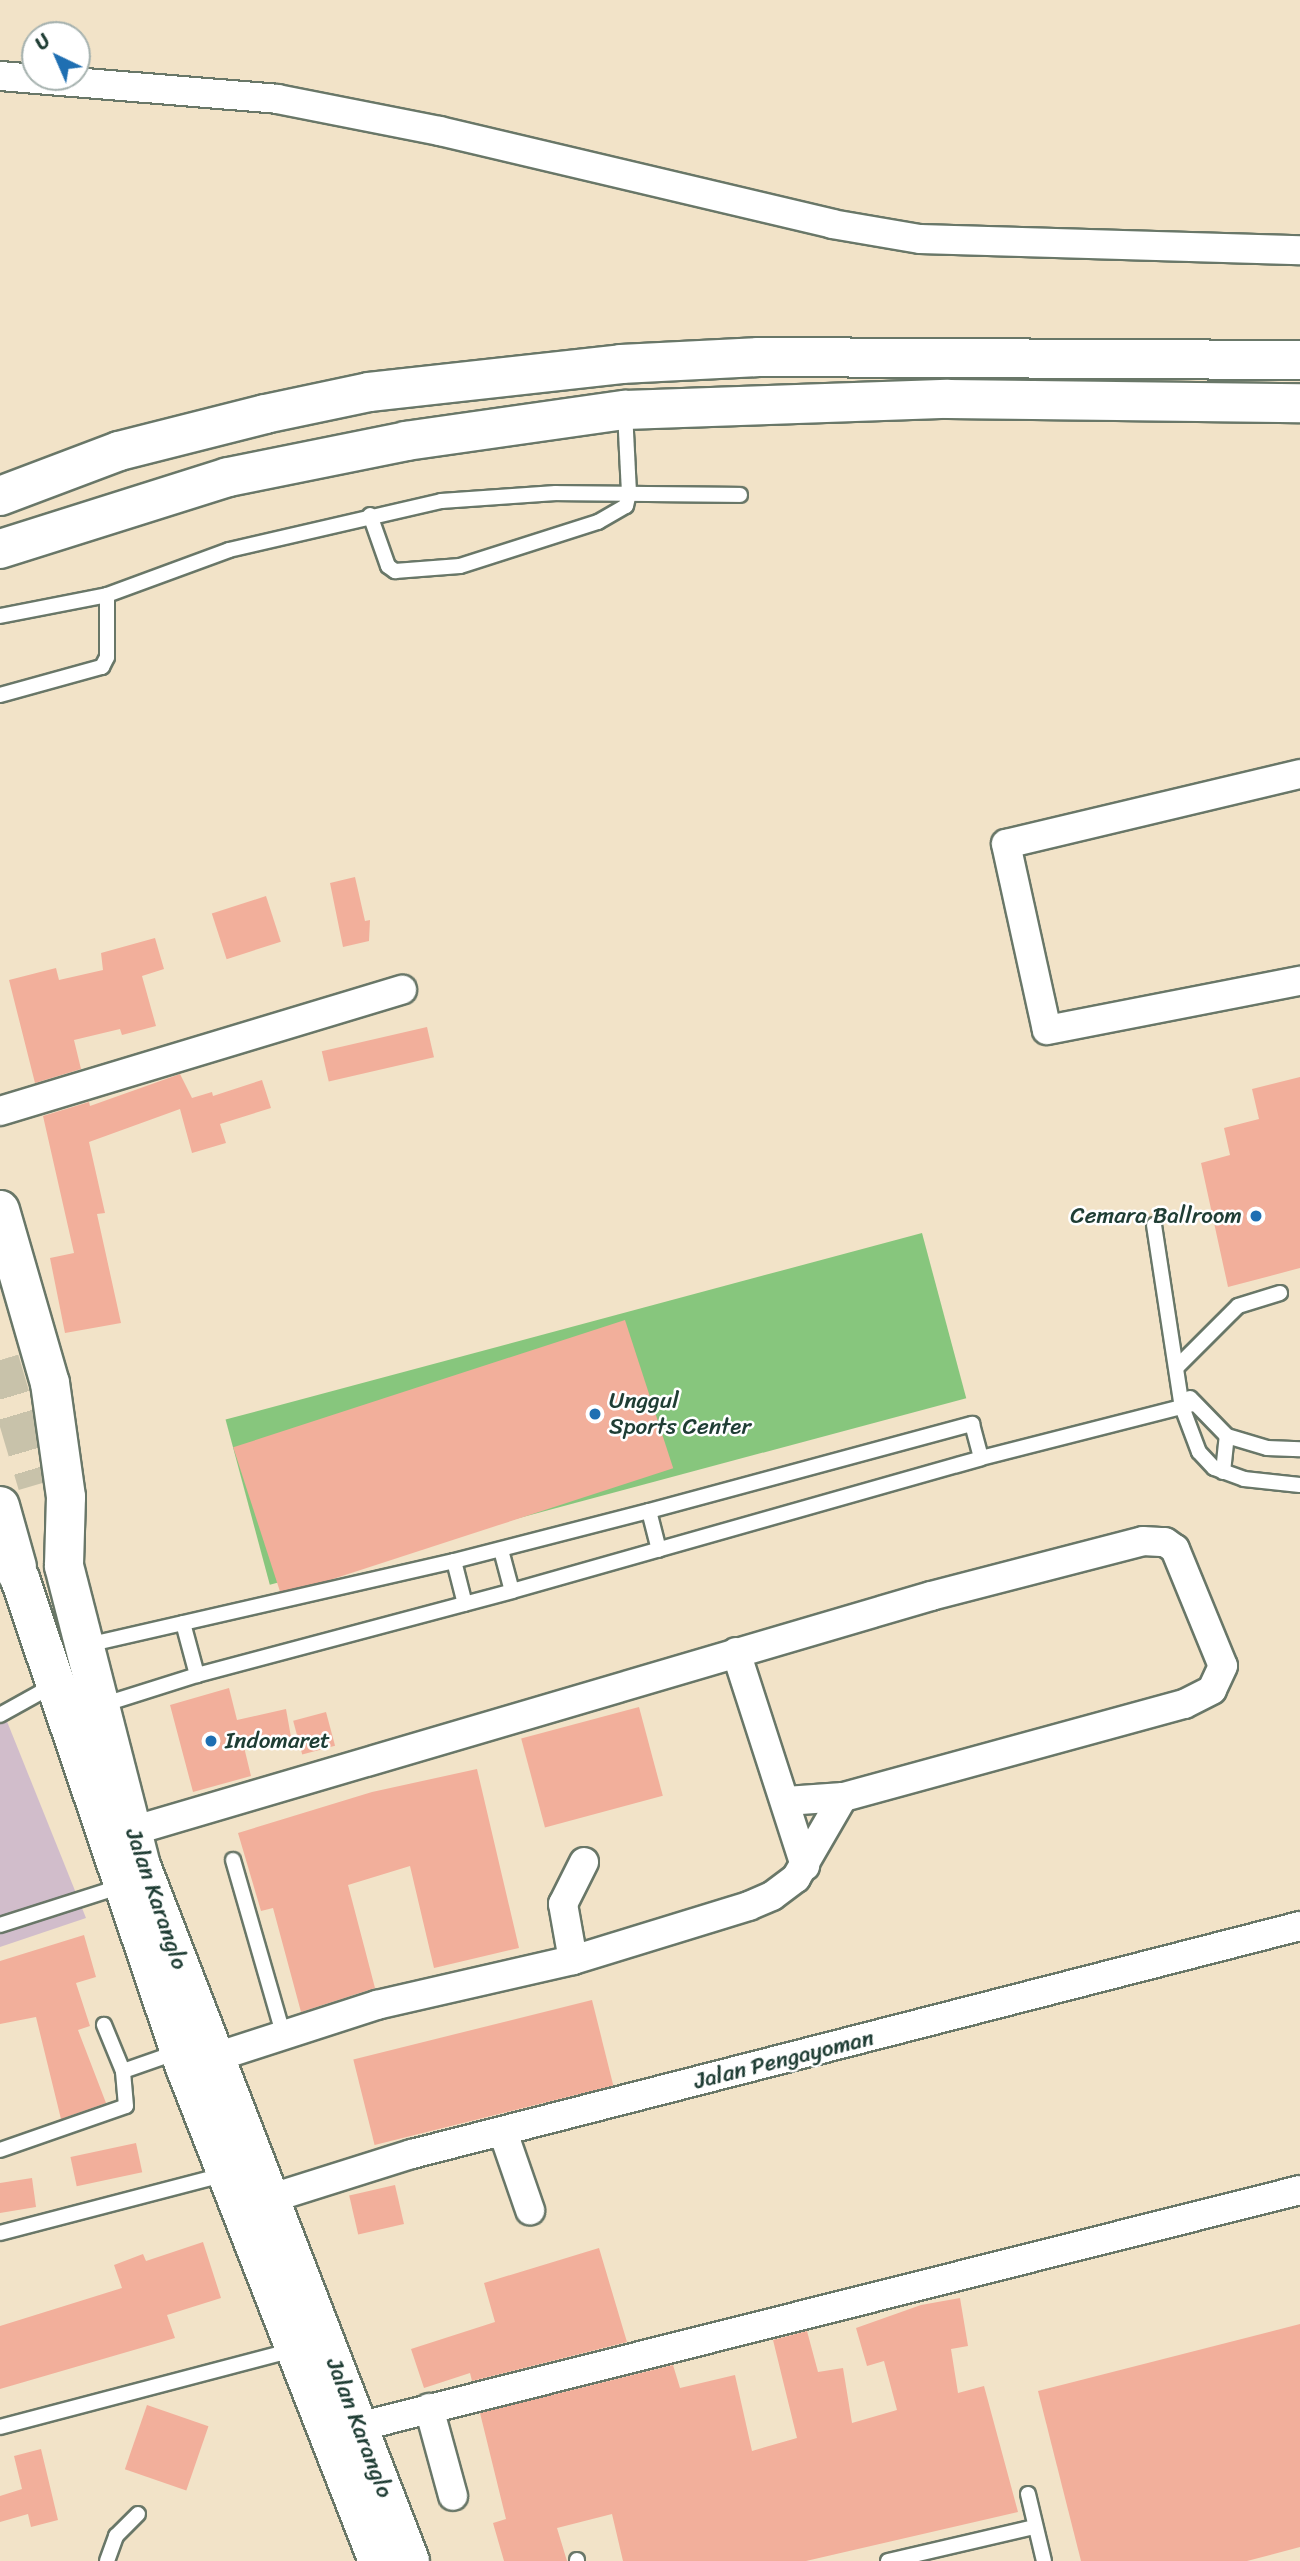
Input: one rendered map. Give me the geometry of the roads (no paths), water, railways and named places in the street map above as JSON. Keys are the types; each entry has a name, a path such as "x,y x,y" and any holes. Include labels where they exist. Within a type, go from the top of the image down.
{"highway":[{"path":"0,496 119,451 278,411 369,392 621,364 759,357 1300,360"},
{"path":"0,572 50,551 222,497 748,403 948,399 1300,403"},
{"path":"0,548 228,477 406,441 625,423"},
{"name":"Jalan Karanglo","path":"0,1210 50,1383 66,1497 64,1566 192,2058 226,2174 378,2561"},
{"path":"37,1485 64,1566"},
{"path":"0,1506 20,1579"},
{"name":"Jalan Karanglo","path":"0,1544 20,1579 122,1886 192,2058 269,2199 410,2561"}],"street":[{"path":"0,76 277,99 440,131 832,224 920,239 1300,250"},
{"path":"1300,775 1006,844 1046,1030 1300,981"},
{"path":"0,1111 402,990"},
{"path":"132,1830 736,1652 1143,1541 1165,1542 1175,1549 1223,1666 1212,1690 1184,1704 843,1797 786,1801"},
{"path":"736,1652 805,1866"},
{"path":"192,2058 377,2005 573,1960 772,1896 805,1866 843,1797"},
{"path":"573,1960 563,1903 584,1861"},
{"name":"Jalan Pengayoman","path":"269,2199 412,2154 1300,1926"},
{"path":"503,2132 530,2210"},
{"path":"358,2427 1300,2190"},
{"path":"429,2408 453,2496"}],"lane":[{"path":"370,515 391,569 440,569 598,522 626,506 629,493 625,423"},
{"path":"0,616 107,595 229,550 370,515 484,495 740,495"},
{"path":"0,695 102,667 107,657 107,595"},
{"path":"1154,1225 1178,1371 1203,1459 1223,1472 1260,1483 1300,1485"},
{"path":"1178,1371 1238,1306 1280,1293"},
{"path":"1188,1406 1227,1436 1267,1448 1300,1449"},
{"path":"99,1706 197,1675 512,1591 981,1458 1188,1406"},
{"path":"86,1646 454,1562 972,1424 981,1458"},
{"path":"1223,1472 1227,1436"},
{"path":"649,1511 659,1550"},
{"path":"501,1550 512,1591"},
{"path":"454,1562 465,1604"},
{"path":"183,1623 197,1675"},
{"path":"0,1715 54,1685"},
{"path":"233,1860 284,2033"},
{"path":"0,1925 122,1886"},
{"path":"0,2150 124,2109 129,2099 123,2071 104,2025"},
{"path":"123,2071 192,2058"},
{"path":"0,2233 226,2174"},
{"path":"0,2427 294,2350"},
{"path":"1028,2494 1044,2561"},
{"path":"107,2561 116,2536 138,2514"},
{"path":"887,2561 1034,2527"}],"tunnel":[{"path":"0,1360 37,1485"}],"place":[{"name":"Cemara Ballroom","path":"1256,1216"},
{"name":"Unggul Sports Center","path":"595,1414"},
{"name":"Indomaret","path":"211,1741"}]}
